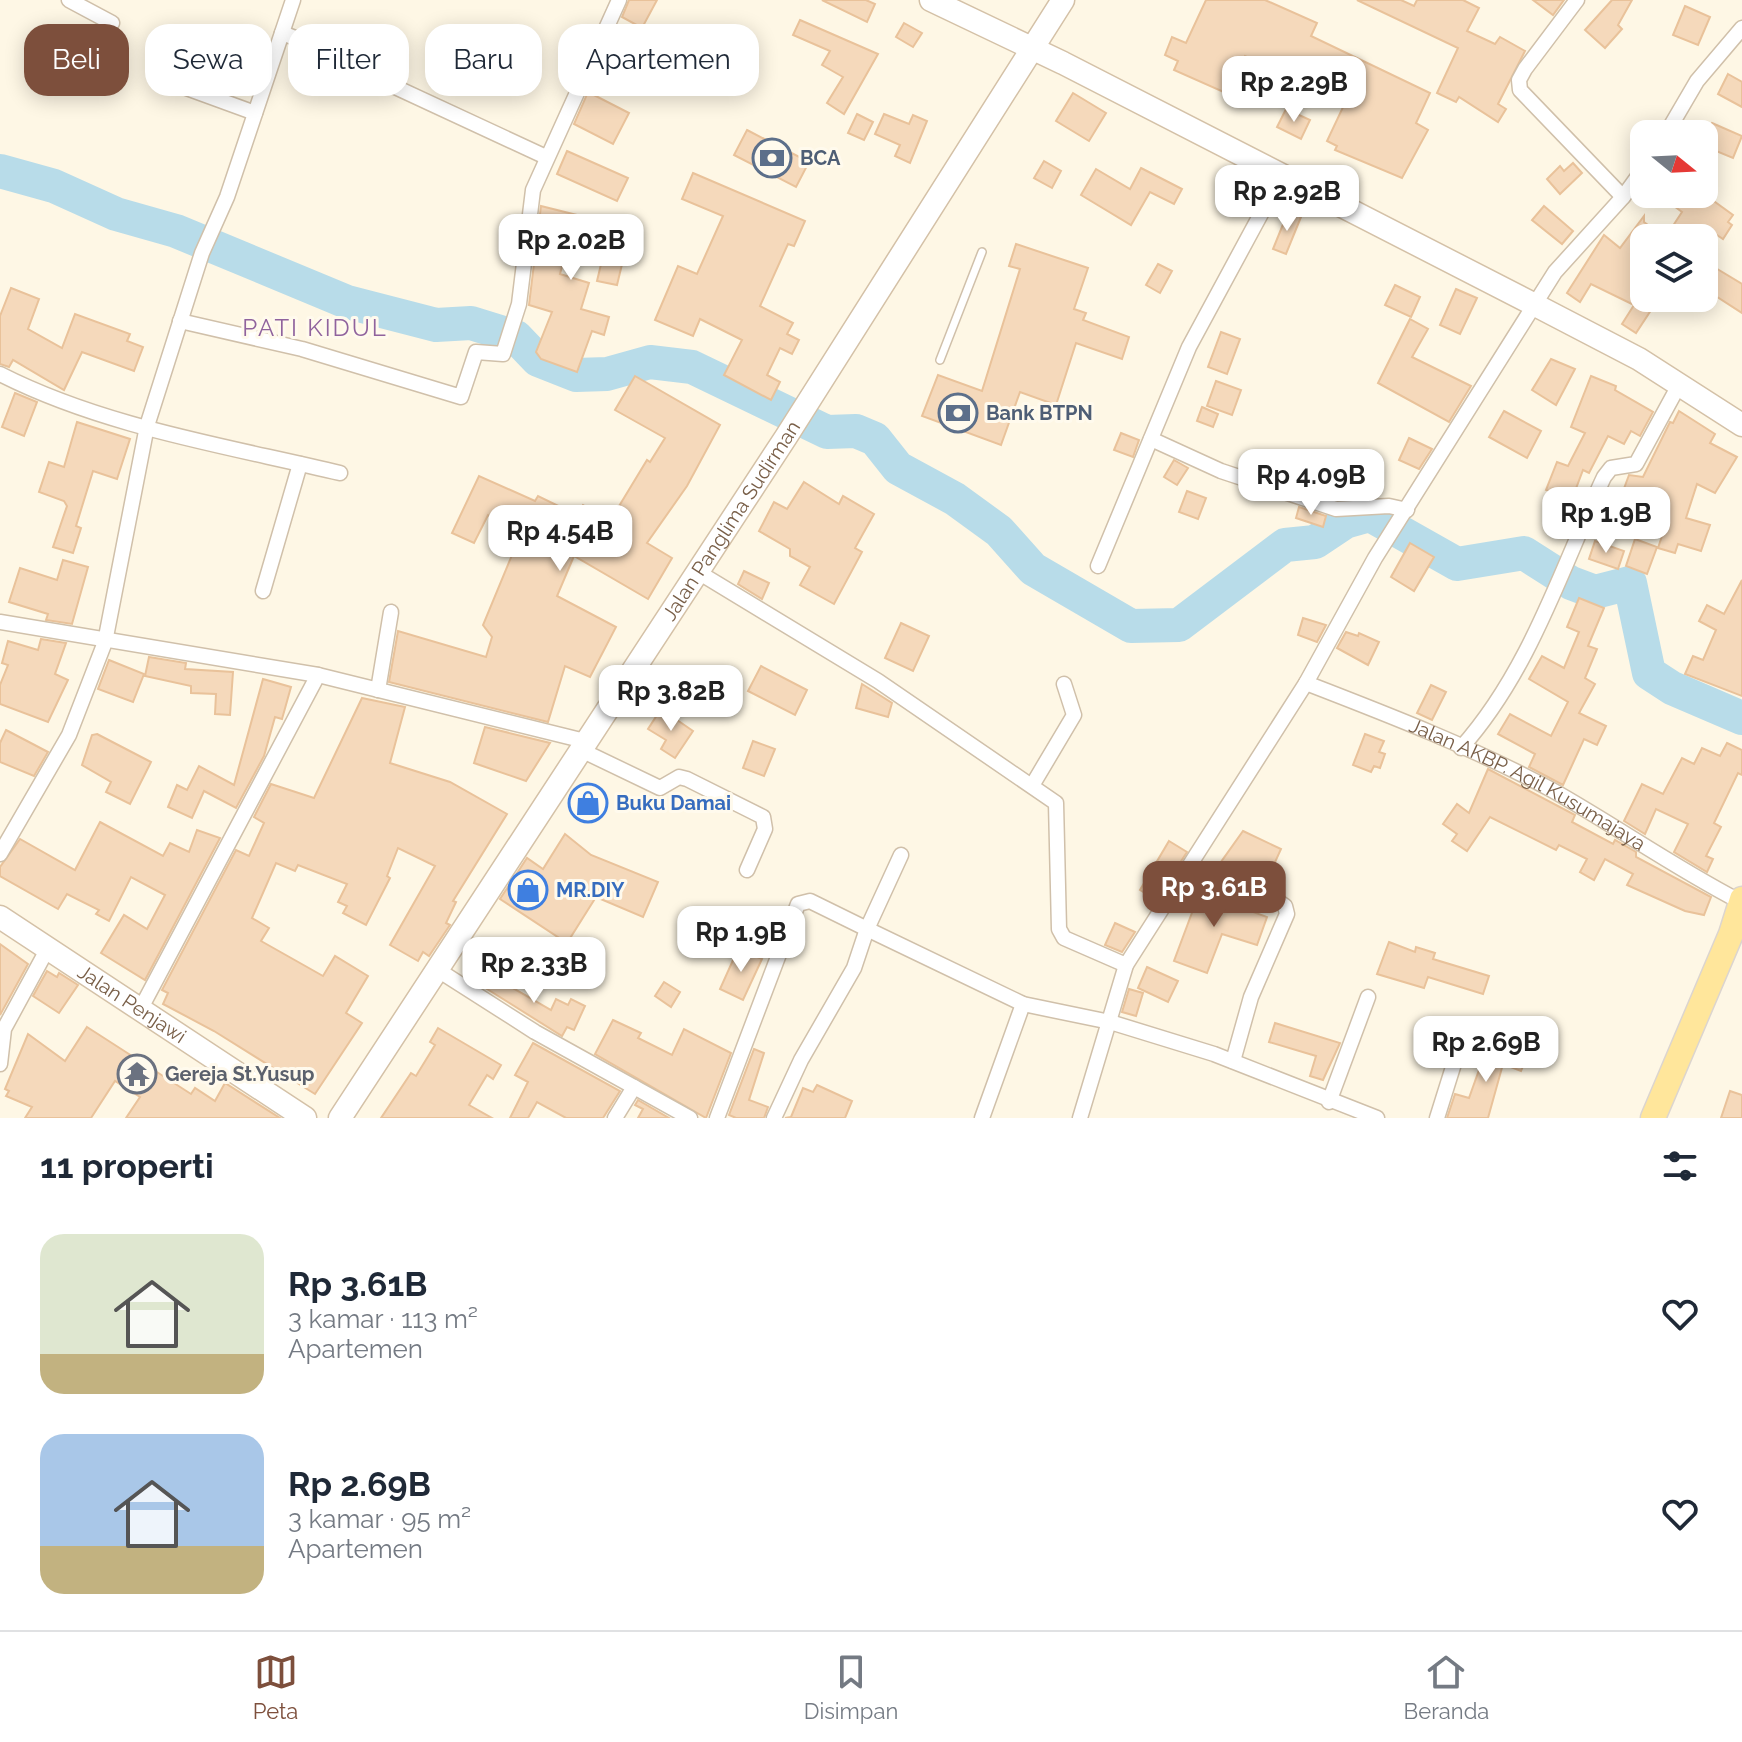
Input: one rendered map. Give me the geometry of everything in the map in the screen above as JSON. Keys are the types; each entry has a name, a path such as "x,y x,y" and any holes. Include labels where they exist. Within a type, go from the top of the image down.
{"main road":[{"path":"931,0 1032,47 1639,359 1742,425"},
{"name":"Jalan Panglima Sudirman","path":"340,1118 786,437 1063,0"},
{"path":"1653,1118 1736,932 1741,900"},
{"name":"Jalan Penjawi","path":"0,917 305,1118"}],"street":[{"path":"69,0 112,23"},
{"path":"0,854 69,735 105,642 147,426 202,253 216,222 293,0"},
{"path":"180,321 302,349 460,398 476,352 501,356 504,349 516,313 533,190 619,0"},
{"path":"1577,0 1525,69 1519,80 1520,90 1623,197"},
{"path":"1674,120 1697,81 1742,28"},
{"path":"282,33 332,52 337,60 546,157"},
{"path":"208,96 255,113"},
{"path":"1098,566 1189,347 1282,175"},
{"path":"1080,1118 1126,965 1306,683 1375,558 1534,305 1574,249 1630,187"},
{"path":"0,374 37,392 147,426 340,473"},
{"path":"1461,748 1500,700 1556,589 1562,567 1604,477 1611,468 1636,464 1679,385"},
{"path":"1151,439 1221,471 1336,509 1389,506 1407,510"},
{"path":"263,591 300,464"},
{"path":"698,572 878,681 1033,784 1056,803 1059,929 1064,938 1126,965"},
{"path":"378,690 391,612"},
{"path":"0,622 105,642 318,675 586,746 660,788 679,777 687,779 763,817 765,829 747,870"},
{"path":"140,1010 318,675"},
{"name":"Jalan AKBP. Agil Kusumajaya","path":"1306,683 1552,790 1686,874 1741,900"},
{"path":"1033,784 1074,715 1064,684"},
{"path":"774,1118 801,1060 854,968 867,929 901,855"},
{"path":"1190,867 1276,900 1285,906 1287,914 1251,997 1233,1061"},
{"path":"717,1118 798,904 810,901 1023,1004 1110,1022 1233,1061 1329,1102 1377,1118"},
{"path":"0,1064 4,1029 48,948"},
{"path":"438,970 535,1032 690,1118"},
{"path":"1329,1102 1368,997"},
{"path":"982,1118 1023,1004"},
{"path":"1437,1118 1463,1035"},
{"path":"615,1118 634,1087"}],"lane":[{"path":"940,360 982,252"}],"building":[{"path":"629,0 657,0 644,24 635,24 622,17"},
{"path":"822,0 866,0 875,4 867,22"},
{"path":"1206,0 1265,0 1317,23 1311,36 1430,93 1416,123 1428,130 1402,178 1335,150 1337,146 1327,141 1353,86 1298,62 1291,77 1245,56 1228,94 1174,70 1178,61 1165,55 1172,37 1186,43"},
{"path":"1357,0 1401,0 1414,6 1417,0 1463,0 1479,8 1467,31 1495,44 1500,37 1525,51 1498,104 1506,109 1498,122 1459,97 1456,102 1437,93 1458,48"},
{"path":"1533,0 1564,0 1553,15"},
{"path":"1612,0 1632,0 1618,25 1622,29 1605,48 1585,30"},
{"path":"1685,6 1710,17 1698,45 1673,35"},
{"path":"800,20 878,54 844,114 827,103 843,77 822,65 830,51 793,35"},
{"path":"904,23 922,33 913,47 896,37"},
{"path":"1728,74 1742,82 1742,107 1718,94"},
{"path":"1073,93 1106,113 1089,141 1056,121"},
{"path":"586,96 596,96 629,113 613,144 574,124"},
{"path":"1286,109 1310,120 1301,139 1277,127"},
{"path":"857,114 873,122 864,140 848,133"},
{"path":"884,114 909,124 913,115 927,121 910,163 895,156 900,145 875,134"},
{"path":"1718,126 1742,136 1733,158 1718,152"},
{"name":"BCA","path":"747,130 809,162 796,187 734,155"},
{"path":"567,151 628,178 617,201 557,174"},
{"path":"1044,161 1061,171 1052,188 1034,178"},
{"path":"1573,163 1582,173 1560,194 1547,179 1560,166 1564,171"},
{"path":"1141,168 1182,189 1174,204 1150,192 1131,225 1081,195 1096,169 1130,189"},
{"path":"693,173 805,221 794,246 788,244 760,306 793,323 787,334 799,340 792,354 780,348 767,375 780,382 771,400 724,375 742,340 700,319 693,336 655,320 678,266 697,274 723,216 682,199"},
{"path":"1718,204 1733,215 1728,222 1732,225 1723,239 1718,236 1718,224 1674,224 1682,212 1677,208 1718,208"},
{"path":"541,206 625,227 619,250 625,252 617,285 597,281 603,256 567,247 560,274 589,283 581,309 609,317 604,335 592,331 577,372 541,359 536,352 552,312 529,305"},
{"path":"1544,206 1573,231 1562,244 1532,220"},
{"path":"1288,212 1301,217 1286,254 1273,249"},
{"path":"1604,235 1620,248 1630,235 1630,303 1591,284 1580,302 1567,293"},
{"path":"1016,244 1088,268 1074,309 1086,313 1083,320 1129,337 1122,359 1076,343 1056,405 1020,392 1001,445 922,416 938,375 982,391 1020,269 1009,266"},
{"path":"1158,264 1172,271 1160,293 1146,285"},
{"path":"1718,269 1742,284 1742,313 1718,297"},
{"path":"1395,285 1420,297 1411,317 1385,305"},
{"path":"11,288 39,299 28,329 62,348 75,314 130,334 127,341 143,347 134,371 82,352 64,390 13,360 9,367 0,364 0,316"},
{"path":"1456,289 1477,298 1460,334 1440,325"},
{"path":"1630,311 1650,312 1636,333 1622,324"},
{"path":"1410,319 1428,329 1412,357 1471,386 1449,422 1378,383"},
{"path":"1221,332 1240,339 1227,374 1208,367"},
{"path":"1551,359 1575,369 1556,405 1532,390"},
{"path":"635,376 720,425 687,486 647,543 672,558 648,599 574,556 557,596 616,627 590,677 565,666 548,722 389,682 398,631 486,657 492,637 483,625 522,531 488,515 474,543 452,533 479,476 535,501 538,496 577,515 583,505 610,521 647,460 650,462 665,438 615,410"},
{"path":"1591,376 1616,386 1615,390 1653,412 1640,436 1631,431 1624,444 1608,436 1589,473 1583,470 1572,499 1546,490 1557,462 1568,466 1585,433 1571,427"},
{"path":"1216,381 1241,390 1232,415 1207,406"},
{"path":"15,393 37,402 24,436 2,427"},
{"path":"1202,407 1218,414 1213,427 1197,421"},
{"path":"1504,411 1541,431 1527,458 1489,437"},
{"path":"1679,411 1715,434 1710,443 1737,457 1715,493 1697,484 1686,518 1710,525 1701,551 1678,544 1675,553 1658,548 1667,521 1619,502 1629,475 1643,477 1670,422 1673,423"},
{"path":"77,422 130,439 117,479 93,471 76,526 81,528 73,553 53,547 67,506 64,501 39,492 49,462 64,467"},
{"path":"1121,433 1139,440 1133,457 1114,450"},
{"path":"1409,438 1432,449 1419,469 1399,460"},
{"path":"1174,460 1188,468 1177,485 1164,477"},
{"path":"804,482 839,504 843,496 874,514 855,548 862,552 834,604 800,585 810,567 790,556 790,549 759,531 774,502 787,509"},
{"path":"1187,491 1206,498 1198,519 1179,512"},
{"path":"1299,507 1326,516 1323,527 1296,518"},
{"path":"1635,539 1657,547 1647,574 1626,566"},
{"path":"1595,541 1624,551 1618,569 1589,559"},
{"path":"1410,543 1434,557 1414,591 1391,577"},
{"path":"63,560 88,567 72,624 46,620 48,614 9,602 20,568 57,580"},
{"path":"744,571 769,583 762,599 738,584"},
{"path":"1742,580 1742,696 1685,674 1693,656 1703,660 1716,630 1699,621 1707,605 1724,614"},
{"path":"1579,598 1604,608 1588,646 1597,649 1585,678 1595,684 1579,713 1606,726 1597,745 1584,739 1563,785 1529,767 1535,754 1498,734 1510,714 1551,736 1568,702 1529,679 1542,656 1564,668 1579,632 1567,627"},
{"path":"1303,618 1326,625 1317,642 1298,635"},
{"path":"901,623 929,636 913,671 885,658"},
{"path":"1346,632 1358,636 1359,633 1379,642 1368,665 1337,648"},
{"path":"41,639 66,643 55,674 68,680 48,722 0,704 0,685 8,665 2,663 8,641 38,650"},
{"path":"149,657 186,663 185,669 233,672 230,715 215,714 216,694 191,693 191,686 145,676"},
{"path":"109,660 144,674 133,702 98,689"},
{"path":"761,666 807,690 795,715 748,691"},
{"path":"263,679 291,687 282,719 275,717 264,756 236,808 204,791 192,818 168,807 177,785 187,790 199,766 234,785"},
{"path":"862,684 892,703 888,717 856,708"},
{"path":"1431,685 1446,692 1432,720 1417,713"},
{"path":"362,698 405,707 390,763 450,782 507,814 453,901 456,902 446,923 450,925 429,956 423,952 418,961 390,945 435,866 398,848 387,876 390,878 366,925 343,913 347,906 338,902 347,884 298,865 295,871 276,863 252,918 269,928 261,941 323,976 335,956 368,976 346,1013 362,1023 315,1094 214,1031 163,1004 168,993 162,990 236,850 249,856 264,823 254,817 271,784 314,798"},
{"path":"661,709 693,731 675,758 661,749 666,740 648,729"},
{"path":"485,727 550,743 526,781 474,763"},
{"path":"6,730 48,752 34,776 0,762 0,743"},
{"path":"97,734 151,762 130,804 106,792 111,782 82,765 92,735"},
{"path":"1365,734 1384,741 1379,752 1385,754 1380,768 1374,766 1371,772 1353,765"},
{"path":"753,741 775,749 764,776 743,768"},
{"path":"1727,743 1742,750 1742,775 1738,773 1714,823 1721,827 1706,856 1713,859 1707,872 1674,852 1688,824 1656,809 1645,834 1624,821 1642,784 1663,794 1682,758 1694,764 1702,748 1720,756"},
{"path":"1488,769 1575,815 1572,822 1613,844 1615,840 1636,852 1636,857 1711,897 1704,915 1685,911 1627,885 1633,874 1605,859 1594,880 1580,872 1587,859 1559,845 1556,850 1490,817 1467,851 1452,841 1457,834 1443,824 1457,804 1469,813"},
{"path":"100,822 163,856 170,843 189,852 197,830 220,838 145,980 101,953 124,915 147,929 165,895 131,877 109,921 96,914 99,910 67,894 58,909 0,876 0,867 20,839 75,870"},
{"path":"1243,831 1281,849 1265,884 1221,862"},
{"path":"565,834 591,855 658,882 643,917 596,897 567,943 500,899 527,858 543,869"},
{"path":"1169,841 1187,852 1156,900 1140,890"},
{"path":"1186,889 1235,911 1237,906 1267,917 1257,945 1222,934 1207,973 1174,961 1193,910 1177,903"},
{"path":"1115,923 1135,932 1122,952 1105,945"},
{"path":"1389,942 1415,952 1416,947 1435,953 1433,959 1489,976 1483,994 1428,977 1424,988 1377,974"},
{"path":"0,944 28,964 0,1015"},
{"path":"738,949 762,959 743,1000 720,989"},
{"path":"1147,967 1178,981 1168,1002 1138,988"},
{"path":"478,968 551,1010 556,999 568,1005 571,999 585,1006 574,1030 567,1027 562,1036 471,979"},
{"path":"47,971 57,977 59,973 78,985 59,1013 33,996"},
{"path":"664,982 680,992 671,1007 655,996"},
{"path":"1129,989 1143,993 1136,1016 1122,1012"},
{"path":"613,1020 641,1033 638,1038 672,1055 684,1029 731,1053 706,1118 595,1054"},
{"path":"1275,1023 1340,1043 1323,1080 1310,1076 1316,1056 1269,1042"},
{"path":"87,1027 191,1094 195,1088 215,1101 225,1083 280,1118 126,1118 140,1097 115,1081 91,1118 25,1118 32,1107 6,1096 9,1091 5,1089 28,1034 65,1061"},
{"path":"438,1028 501,1065 493,1079 487,1075 469,1105 492,1118 381,1118 411,1073 416,1076 435,1045 430,1042"},
{"path":"1489,1042 1527,1057 1521,1071 1503,1064 1488,1118 1447,1118 1455,1094 1469,1098"},
{"path":"533,1043 620,1091 603,1118 566,1118 537,1102 528,1118 510,1118 528,1082 515,1075"},
{"path":"754,1049 764,1053 749,1100 768,1107 764,1118 736,1118 729,1115"},
{"path":"817,1085 852,1101 845,1118 785,1118 791,1117 803,1088 813,1092"},
{"path":"1730,1091 1742,1095 1742,1118 1721,1118"},
{"path":"638,1100 669,1118 638,1118 643,1109 635,1105"}],"waterway":[{"path":"0,171 54,186 116,214 176,231 347,302 436,325 471,323 516,337 538,360 576,375 607,374 650,362 692,367 827,432 856,431 875,439 898,468 955,499 999,531 1033,569 1131,626 1179,625 1285,545 1315,542 1345,522 1370,515 1457,564 1524,553 1571,583 1595,592 1630,583 1649,673 1672,688 1742,718"}],"place":[{"name":"BCA","path":"772,158"},
{"name":"Bank BTPN","path":"958,413"},
{"name":"Buku Damai","path":"588,803"},
{"name":"MR.DIY","path":"528,890"},
{"name":"Gereja St.Yusup","path":"137,1074"}],"district":[{"name":"PATI KIDUL","path":"315,328"}]}
